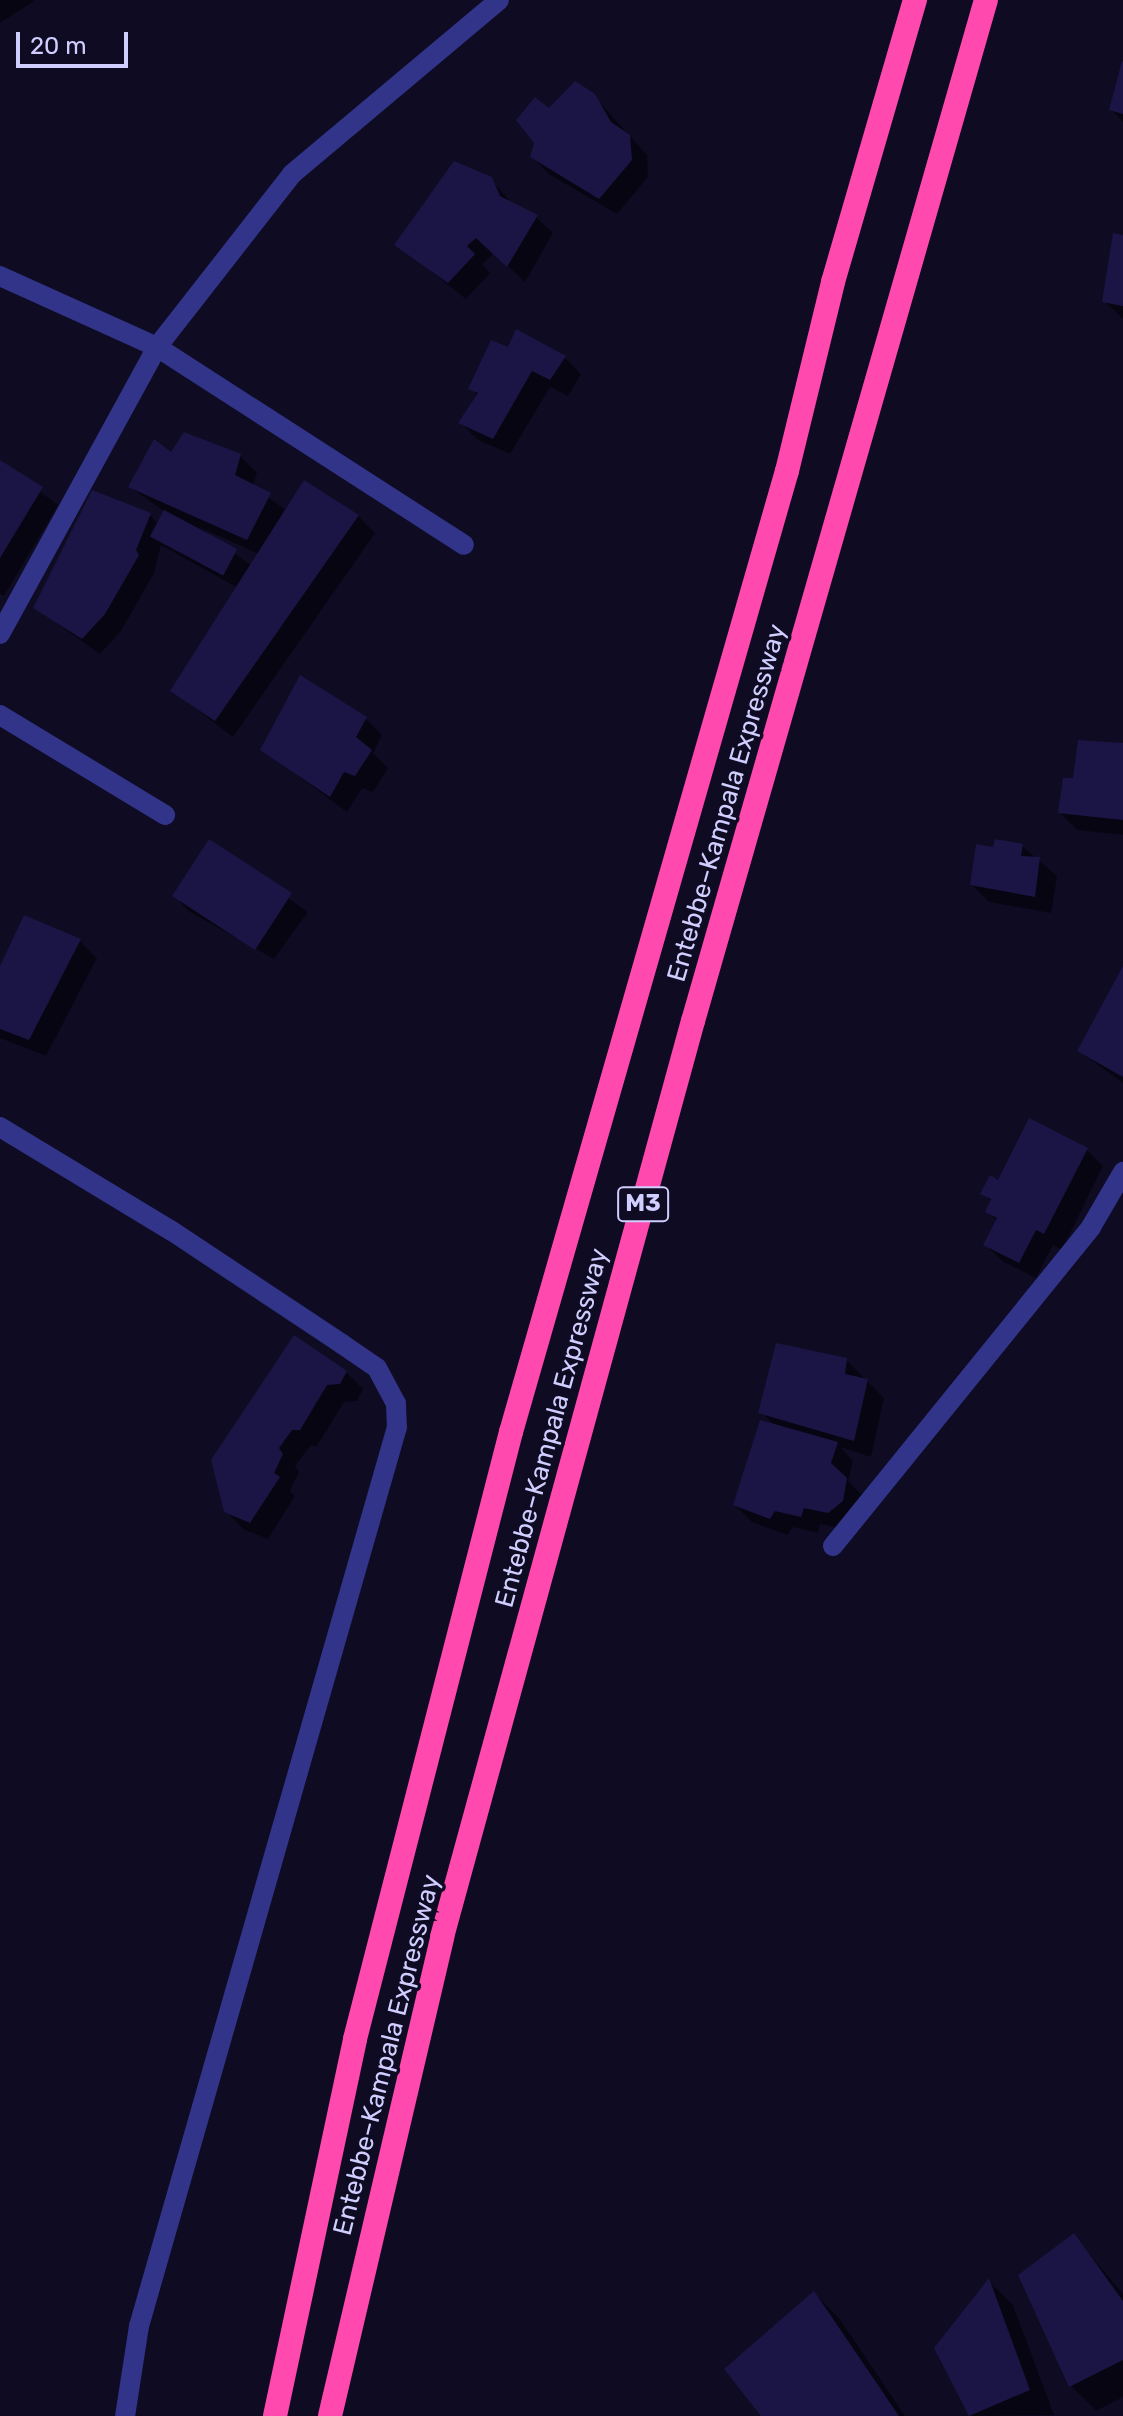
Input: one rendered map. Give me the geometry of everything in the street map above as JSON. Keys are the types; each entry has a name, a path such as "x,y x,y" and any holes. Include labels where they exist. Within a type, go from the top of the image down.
{"highway":[{"name":"Entebbe–Kampala Expressway","path":"275,2416 355,2039 511,1432 783,486 833,282 915,0"},
{"name":"Entebbe–Kampala Expressway","path":"330,2416 451,1906 693,1021 986,0"}],"street":[{"path":"0,634 157,347 292,174 499,0"},
{"path":"0,276 157,347 464,545"},
{"path":"0,715 165,815"},
{"path":"0,1127 172,1231 377,1368 396,1403 397,1427 139,2326 125,2416"},
{"path":"833,1546 1091,1227 1123,1172"}],"building":[{"path":"1123,62 1123,114 1109,110"},
{"path":"575,81 595,94 611,122 630,135 632,160 599,199 530,157 534,143 516,120 535,97 549,108"},
{"path":"454,161 492,177 500,196 538,215 507,267 476,238 467,246 475,254 448,283 394,245"},
{"path":"1113,233 1123,235 1123,306 1102,302"},
{"path":"516,329 566,356 550,380 532,371 493,439 458,423 478,393 468,389 491,340 508,347"},
{"path":"184,432 241,454 235,475 271,493 247,540 128,487 154,439 171,452"},
{"path":"0,460 43,487 0,558"},
{"path":"304,480 359,515 215,721 170,691"},
{"path":"92,490 151,513 136,550 139,555 105,614 82,639 33,608"},
{"path":"164,510 237,549 223,575 150,536"},
{"path":"300,675 367,717 356,737 372,750 355,776 344,772 330,797 260,750"},
{"path":"1078,740 1123,743 1123,820 1058,813 1063,778 1073,778"},
{"path":"209,839 292,893 255,950 172,896"},
{"path":"995,839 1023,844 1021,856 1040,857 1035,897 970,885 976,844 993,847"},
{"path":"24,915 81,939 29,1040 0,1029 0,966"},
{"path":"1123,966 1123,1077 1077,1051"},
{"path":"1029,1118 1088,1148 1044,1234 1036,1230 1019,1263 983,1245 997,1218 985,1212 991,1199 980,1194 990,1175 998,1180"},
{"path":"294,1335 347,1371 340,1384 327,1385 300,1430 292,1430 279,1448 283,1454 274,1473 280,1477 250,1523 224,1512 211,1460"},
{"path":"776,1343 847,1358 845,1374 868,1379 854,1441 758,1413"},
{"path":"760,1420 838,1442 831,1463 847,1478 843,1501 828,1513 804,1508 801,1517 775,1511 770,1519 733,1505"},
{"path":"1074,2233 1123,2301 1123,2360 1069,2387 1018,2275"},
{"path":"989,2278 1030,2390 969,2416 934,2348"},
{"path":"814,2291 899,2416 761,2416 724,2369"}]}
